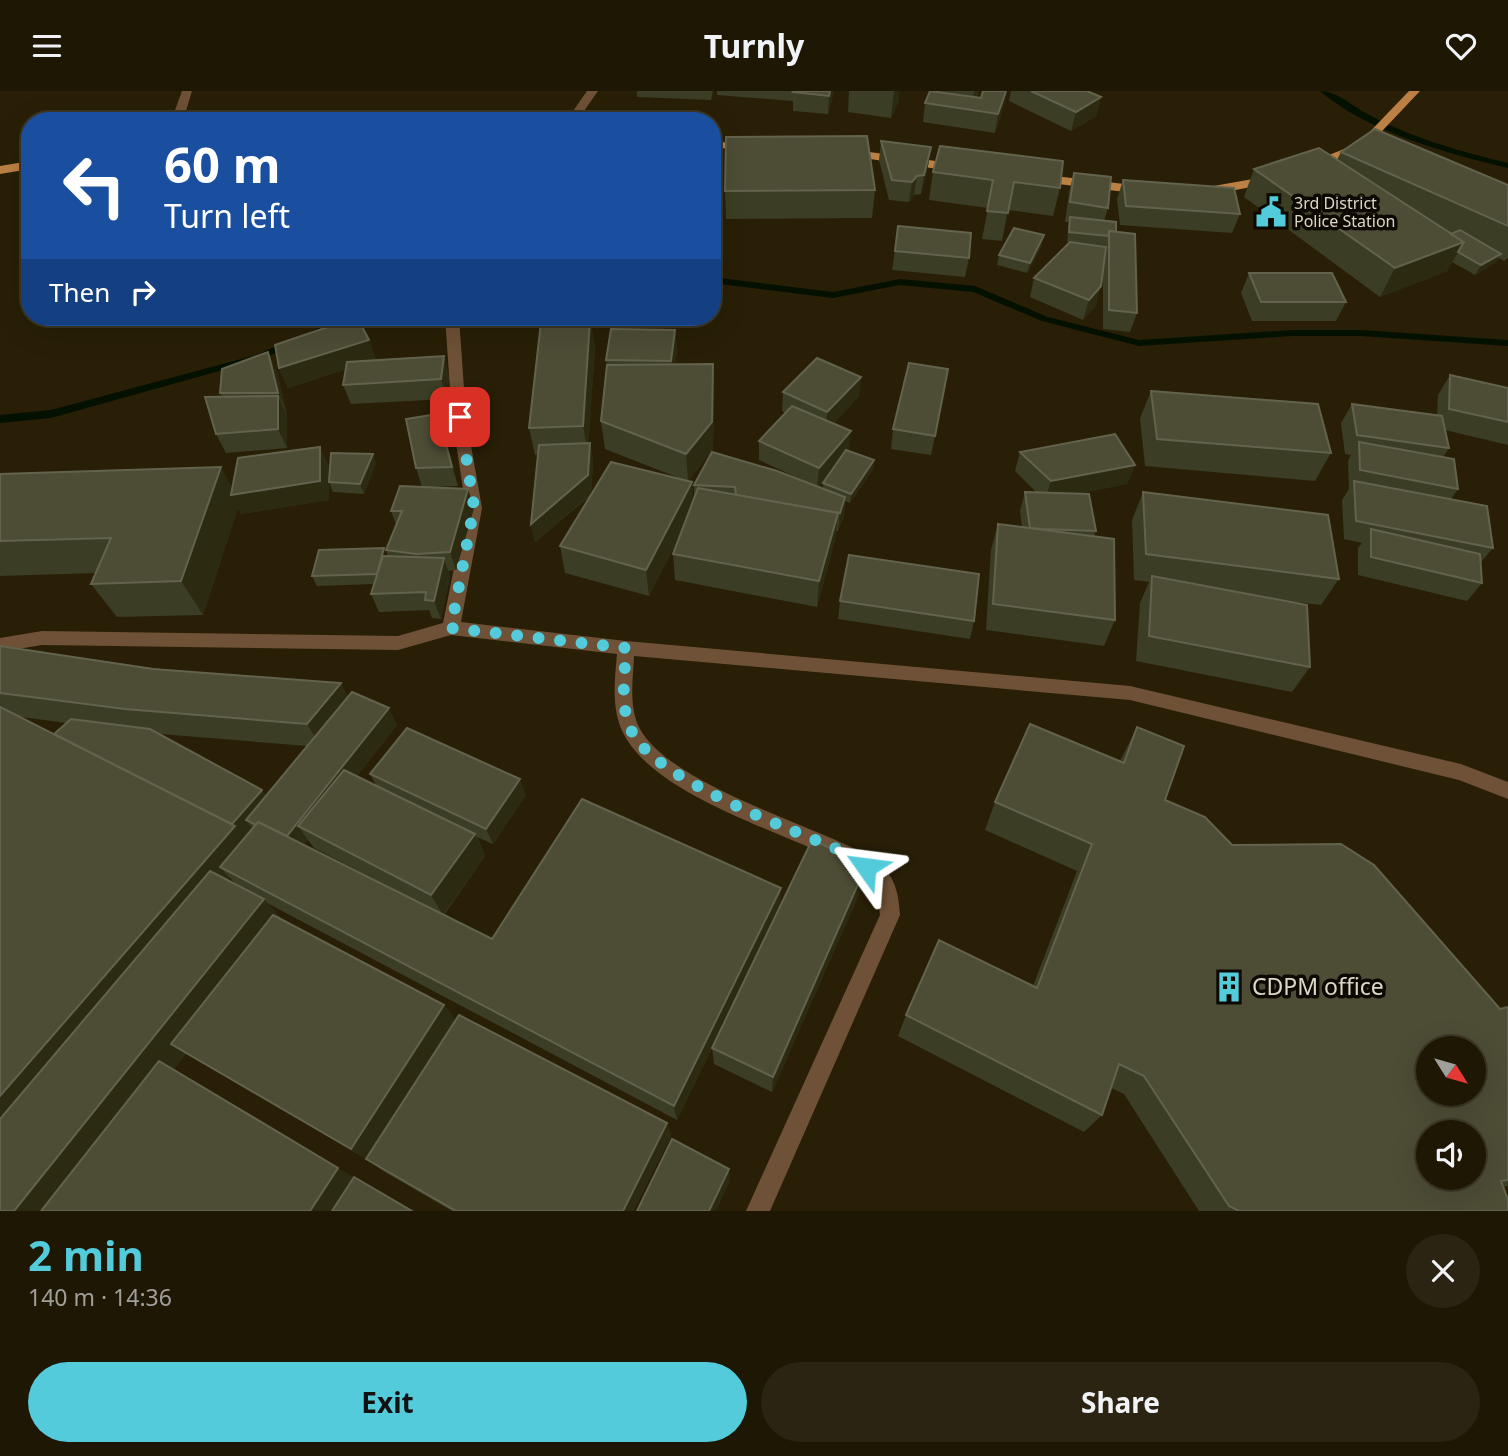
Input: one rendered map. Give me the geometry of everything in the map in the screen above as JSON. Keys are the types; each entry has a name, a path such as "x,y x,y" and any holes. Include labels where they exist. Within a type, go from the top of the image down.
{"main road":[{"path":"1293,172 1363,145 1415,91"},
{"path":"721,145 761,146"},
{"path":"839,152 975,171"},
{"path":"0,170 21,166"},
{"path":"1029,177 1160,192"},
{"path":"1200,193 1280,177"}],"street":[{"path":"180,112 187,91"},
{"path":"578,112 593,91"},
{"path":"451,628 474,507 460,417 453,326"},
{"path":"0,645 42,638 398,643 451,628 626,648 1130,693 1461,772 1508,791"},
{"path":"626,648 623,706 632,734 656,760 718,796 849,854 883,879 889,897 890,915 758,1211"}],"building":[{"path":"794,91 830,91 829,96"},
{"path":"930,91 981,98 983,91 1006,91 998,114 925,103"},
{"path":"1031,91 1087,91 1101,97 1076,112"},
{"path":"1375,129 1508,185 1508,226 1341,152"},
{"path":"867,136 875,190 725,191 726,137"},
{"path":"881,141 931,147 924,175 917,176 912,182 892,180"},
{"path":"940,146 1063,161 1060,188 1014,182 1008,213 987,211 993,180 933,172"},
{"path":"1319,148 1464,242 1395,268 1254,169"},
{"path":"1074,173 1111,177 1108,208 1070,202"},
{"path":"1123,180 1234,188 1240,214 1126,206"},
{"path":"1070,217 1116,222 1116,232 1109,231 1108,236 1069,232"},
{"path":"898,226 971,233 969,258 895,251"},
{"path":"1014,228 1044,235 1030,263 999,255"},
{"path":"1460,230 1501,254 1481,265 1458,252 1464,242 1451,234"},
{"path":"1109,231 1135,234 1137,313 1109,310"},
{"path":"1070,242 1106,247 1101,286 1089,300 1034,278"},
{"path":"1249,273 1332,273 1346,302 1261,302"},
{"path":"331,326 362,326 369,340 279,368 275,345"},
{"path":"541,326 590,326 583,426 529,428"},
{"path":"611,329 675,330 671,361 606,360"},
{"path":"268,352 278,393 220,393 222,369"},
{"path":"444,356 441,379 343,385 347,362"},
{"path":"817,358 861,377 827,412 783,392"},
{"path":"909,363 948,369 935,436 893,429"},
{"path":"713,364 712,422 686,454 601,421 607,365"},
{"path":"1450,375 1508,388 1508,422 1449,409"},
{"path":"1151,391 1318,404 1331,453 1157,439"},
{"path":"278,396 278,429 216,434 205,397"},
{"path":"1352,404 1442,416 1449,448 1357,435"},
{"path":"792,406 851,431 819,468 759,441"},
{"path":"438,414 452,467 416,468 406,419"},
{"path":"1115,434 1135,465 1051,481 1020,452"},
{"path":"1359,442 1454,459 1458,489 1360,470"},
{"path":"590,443 588,475 531,524 539,445"},
{"path":"320,447 320,481 231,495 238,458"},
{"path":"846,450 874,460 851,494 823,483"},
{"path":"712,452 777,471 845,497 840,513 736,495 735,487 694,485"},
{"path":"331,453 373,454 360,484 329,482"},
{"path":"611,462 692,482 646,570 560,546"},
{"path":"221,467 181,581 91,584 111,538 0,541 0,474"},
{"path":"1354,481 1487,506 1493,548 1356,521"},
{"path":"400,486 468,489 450,552 416,554 386,550 402,511 391,511"},
{"path":"698,488 838,513 819,581 673,554"},
{"path":"1025,492 1089,494 1096,531 1030,528"},
{"path":"1143,492 1328,515 1339,579 1146,554"},
{"path":"998,524 1114,539 1115,620 993,604"},
{"path":"1371,529 1480,554 1482,583 1371,557"},
{"path":"384,548 377,574 312,576 319,550"},
{"path":"849,555 979,574 974,621 840,601"},
{"path":"383,556 444,558 434,601 425,600 426,592 371,594"},
{"path":"1152,576 1307,605 1310,667 1149,636"},
{"path":"0,646 153,669 341,683 307,724 125,709 0,693"},
{"path":"352,692 389,708 287,836 258,822 256,825 246,820"},
{"path":"0,707 235,826 0,1096"},
{"path":"71,719 150,729 262,790 232,824 54,734"},
{"name":"CDPM office","path":"1030,724 1124,763 1137,727 1184,746 1165,800 1205,817 1232,845 1341,844 1374,865 1500,1009 1508,1007 1508,1180 1501,1181 1508,1200 1508,1211 1239,1211 1229,1206 1144,1076 1119,1064 1102,1115 906,1015 939,940 1037,988 1092,844 995,802"},
{"path":"407,728 520,779 486,829 370,774"},
{"path":"344,770 475,834 431,895 298,826"},
{"path":"582,799 781,888 674,1106 220,867 258,822 492,939"},
{"path":"812,840 867,864 773,1077 712,1048"},
{"path":"210,871 264,899 14,1211 0,1211 0,1119"},
{"path":"273,915 444,1005 351,1149 171,1044"},
{"path":"459,1015 667,1123 623,1211 456,1211 366,1159"},
{"path":"159,1061 338,1168 310,1211 41,1211"},
{"path":"672,1139 729,1169 709,1211 637,1211"},
{"path":"354,1177 412,1211 332,1211"}],"waterway":[{"path":"1324,91 1389,128 1460,153 1508,166"},
{"path":"721,281 833,295 900,282 975,289 1045,319 1139,343 1293,333 1361,333 1508,343"},
{"path":"306,336 329,326"},
{"path":"0,419 51,414 259,357 290,343"}],"place":[{"name":"3rd District Police Station","path":"1271,212"},
{"name":"CDPM office","path":"1229,987"}],"route":[{"path":"460,417 474,507 451,628 626,648 623,706 632,734 656,760 718,796 849,854 866,867"}]}
